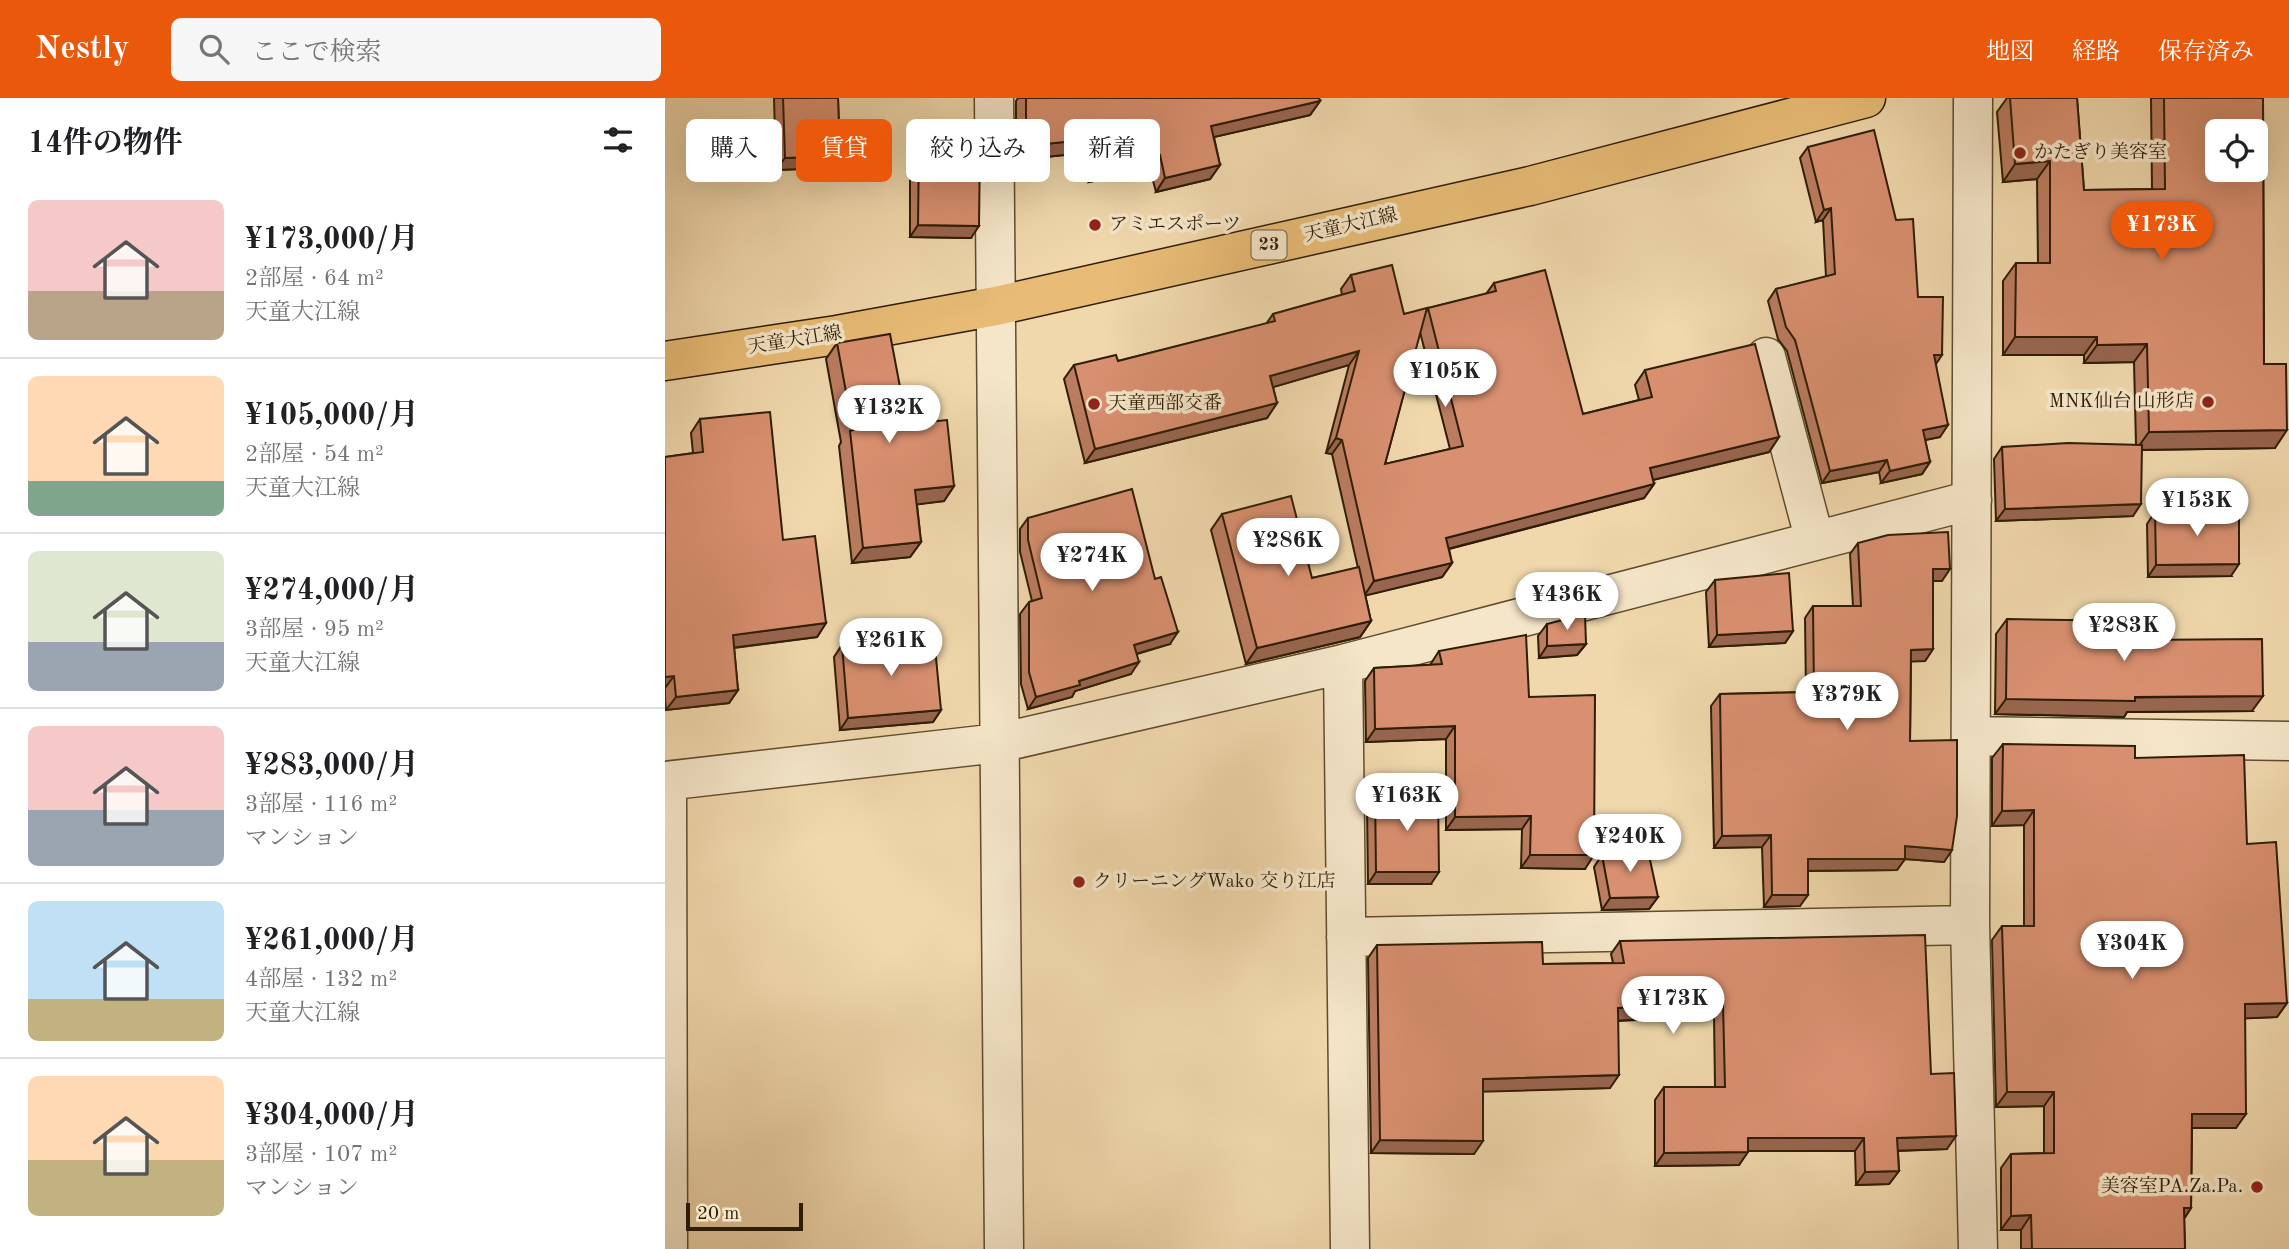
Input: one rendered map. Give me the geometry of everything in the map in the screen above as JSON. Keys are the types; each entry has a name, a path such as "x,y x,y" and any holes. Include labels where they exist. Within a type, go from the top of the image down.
{"main road":[{"name":"天童大江線","path":"665,361 837,335 996,306 1530,186 1866,98"}],"lane":[{"path":"994,98 1004,1249"},
{"path":"1973,98 1970,925 1978,1249"},
{"path":"1766,357 1815,541"},
{"path":"668,1249 665,1094 666,781 999,743 1343,664 1972,500"},
{"path":"1343,664 1350,1249"},
{"path":"1972,736 2289,741"},
{"path":"1346,937 1970,925"}],"building":[{"path":"783,98 838,98 839,119 796,119 796,158 785,158"},
{"path":"1026,98 1319,98 1320,101 1211,126 1220,165 1165,178 1160,155 1160,119 1064,119 1064,142 1050,143 1050,119 1026,119"},
{"path":"2010,98 2077,98 2084,190 2165,189 2164,98 2263,98 2263,119 2205,119 2205,182 2263,182 2264,364 2286,364 2287,430 2149,432 2147,344 2097,345 2097,337 2015,337 2016,263 2050,263 2050,161 2015,164"},
{"path":"1874,130 1896,220 1913,219 1918,297 1943,297 1942,355 1934,355 1948,425 1923,430 1930,462 1890,471 1887,460 1830,471 1795,340 1786,327 1776,289 1835,274 1831,208 1824,210 1808,147"},
{"path":"919,182 980,182 979,226 918,225"},
{"path":"1392,265 1404,314 1427,308 1385,464 1463,446 1428,308 1496,291 1494,283 1545,270 1583,414 1652,397 1645,370 1755,344 1779,437 1650,468 1654,484 1446,538 1452,563 1374,581 1342,440 1336,438 1359,351 1270,376 1277,403 1095,449 1074,365 1116,355 1118,361 1275,321 1273,314 1355,291 1351,275"},
{"path":"890,334 907,424 947,420 954,486 915,490 921,542 863,548 850,431 853,430 837,343"},
{"path":"770,412 783,540 815,536 826,623 733,635 738,690 676,697 674,676 665,677 665,457 703,452 700,419"},
{"path":"2068,443 2142,445 2141,504 2005,509 2002,447"},
{"path":"1132,489 1155,579 1161,577 1178,632 1134,645 1139,662 1079,681 1080,685 1036,697 1029,672 1029,602 1042,598 1028,540 1028,518"},
{"path":"1291,496 1312,578 1359,567 1371,621 1257,648 1222,514"},
{"path":"2239,510 2239,564 2156,565 2155,512"},
{"path":"1948,532 1950,569 1933,569 1933,649 1911,650 1910,741 1957,740 1957,816 1952,850 1905,846 1905,859 1808,859 1808,895 1772,895 1771,835 1722,836 1720,694 1814,692 1813,606 1861,606 1858,543 1888,535"},
{"path":"1789,573 1793,631 1717,635 1715,580"},
{"path":"1585,614 1586,644 1547,646 1547,624"},
{"path":"2007,619 2136,621 2136,640 2262,639 2263,696 2135,697 2135,701 2006,699"},
{"path":"1526,635 1529,697 1595,695 1594,855 1530,855 1531,816 1455,817 1455,726 1375,729 1374,668 1442,664 1439,651"},
{"path":"934,637 941,710 848,718 842,645"},
{"path":"2003,744 2135,746 2135,758 2244,755 2247,844 2276,842 2287,1003 2245,1004 2246,1114 2192,1114 2191,1208 2184,1208 2185,1249 2032,1249 2031,1215 2011,1216 2011,1154 2054,1153 2054,1092 2007,1092 2002,926 2034,926 2034,810 2002,811"},
{"path":"1375,793 1438,793 1439,872 1376,872"},
{"path":"1647,846 1658,897 1610,898 1602,855"},
{"path":"1925,935 1931,1074 1954,1073 1956,1136 1897,1138 1899,1171 1865,1172 1864,1138 1748,1138 1748,1152 1664,1153 1664,1087 1725,1087 1723,1003 1618,1008 1619,1075 1483,1079 1483,1141 1380,1140 1377,945 1542,942 1543,964 1624,963 1620,941"}],"place":[{"name":"かたぎり美容室","path":"2020,153"},
{"name":"アミエスポーツ","path":"1095,225"},
{"name":"MNK仙台 山形店","path":"2208,402"},
{"name":"天童西部交番","path":"1094,404"},
{"name":"クリーニングWako 交り江店","path":"1079,882"},
{"name":"美容室PA.Za.Pa.","path":"2257,1187"}]}
